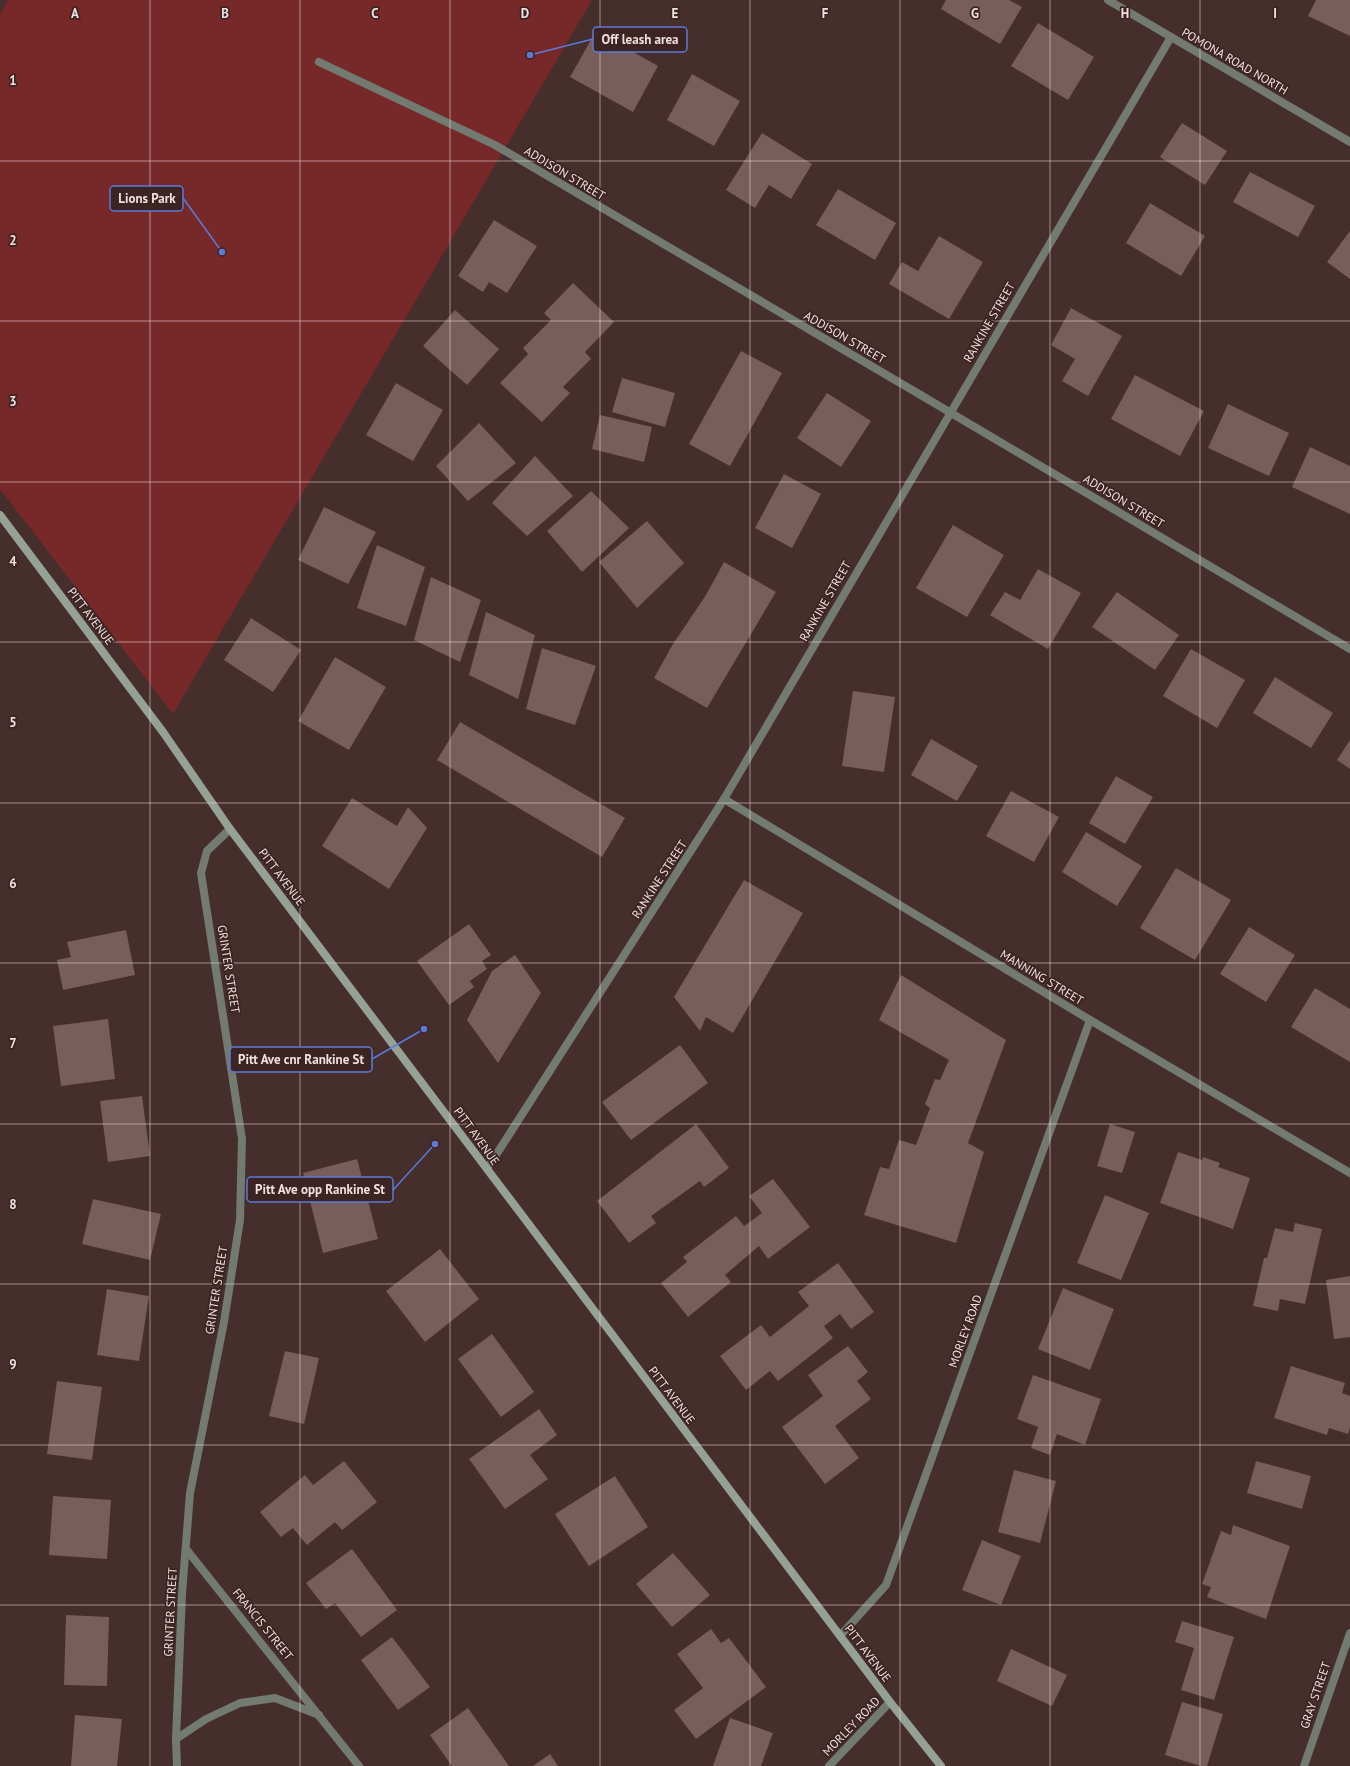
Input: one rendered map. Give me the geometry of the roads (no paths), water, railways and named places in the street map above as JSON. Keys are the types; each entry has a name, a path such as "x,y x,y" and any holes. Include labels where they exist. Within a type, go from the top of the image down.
{"street":[{"name":"POMONA ROAD NORTH","path":"1108,0 1350,142"},
{"name":"RANKINE STREET","path":"486,1169 724,799 1171,37"},
{"name":"ADDISON STREET","path":"319,62 494,145 950,412 1350,649"},
{"name":"PITT AVENUE","path":"0,515 163,732 230,829 890,1702 941,1766"},
{"name":"MANNING STREET","path":"724,799 1090,1020 1350,1173"},
{"name":"GRINTER STREET","path":"177,1766 176,1740 182,1594 190,1493 224,1322 240,1220 242,1139 201,873 208,851 230,829"},
{"name":"MORLEY ROAD","path":"840,1636 886,1585 1090,1020"},
{"name":"FRANCIS STREET","path":"186,1549 320,1715 359,1766"},
{"name":"GRAY STREET","path":"1304,1766 1350,1633"},
{"path":"176,1740 206,1719 240,1703 275,1698 320,1715"},
{"name":"MORLEY ROAD","path":"829,1766 890,1702"}],"place":[{"name":"Off leash area","path":"530,55"},
{"name":"Lions Park","path":"222,252"},
{"name":"Pitt Ave cnr Rankine St","path":"424,1029"},
{"name":"Pitt Ave opp Rankine St","path":"435,1144"}]}
